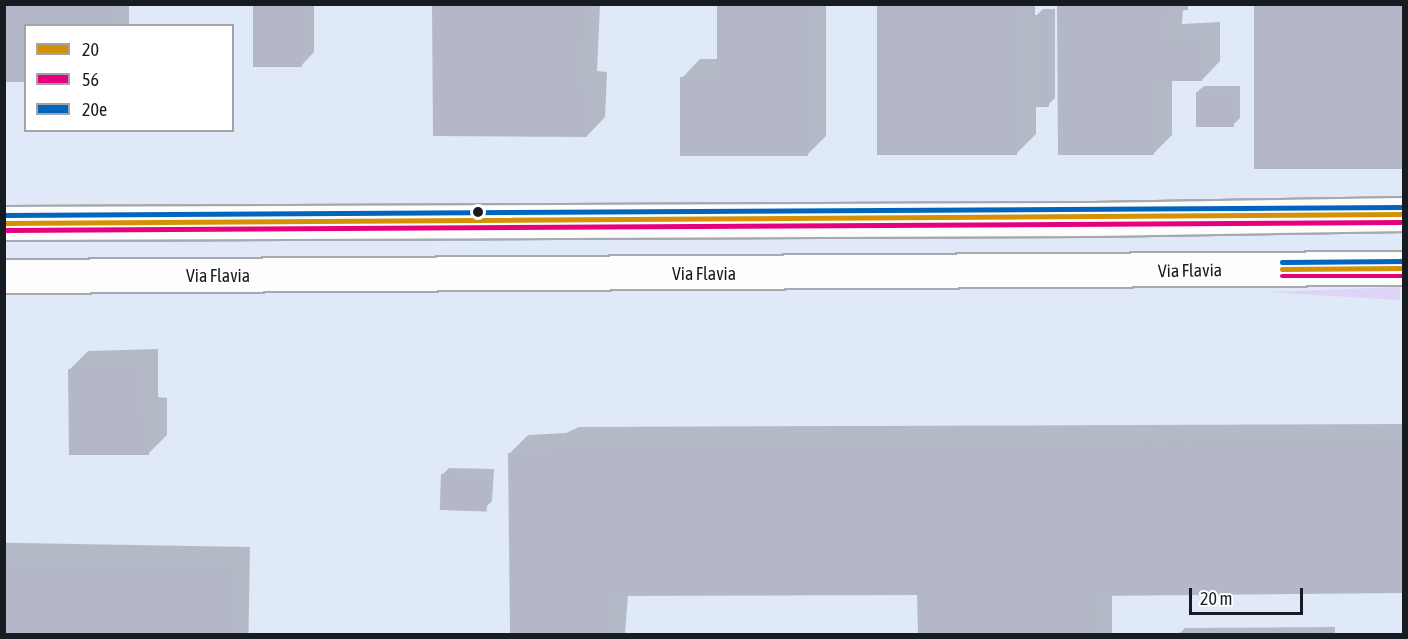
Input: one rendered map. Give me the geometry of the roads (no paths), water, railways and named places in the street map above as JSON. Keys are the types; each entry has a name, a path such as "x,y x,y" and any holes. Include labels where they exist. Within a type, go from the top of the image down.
{"main road":[{"path":"4,223 1071,219 1404,213"},
{"name":"Via Flavia","path":"4,276 1404,268"}]}
